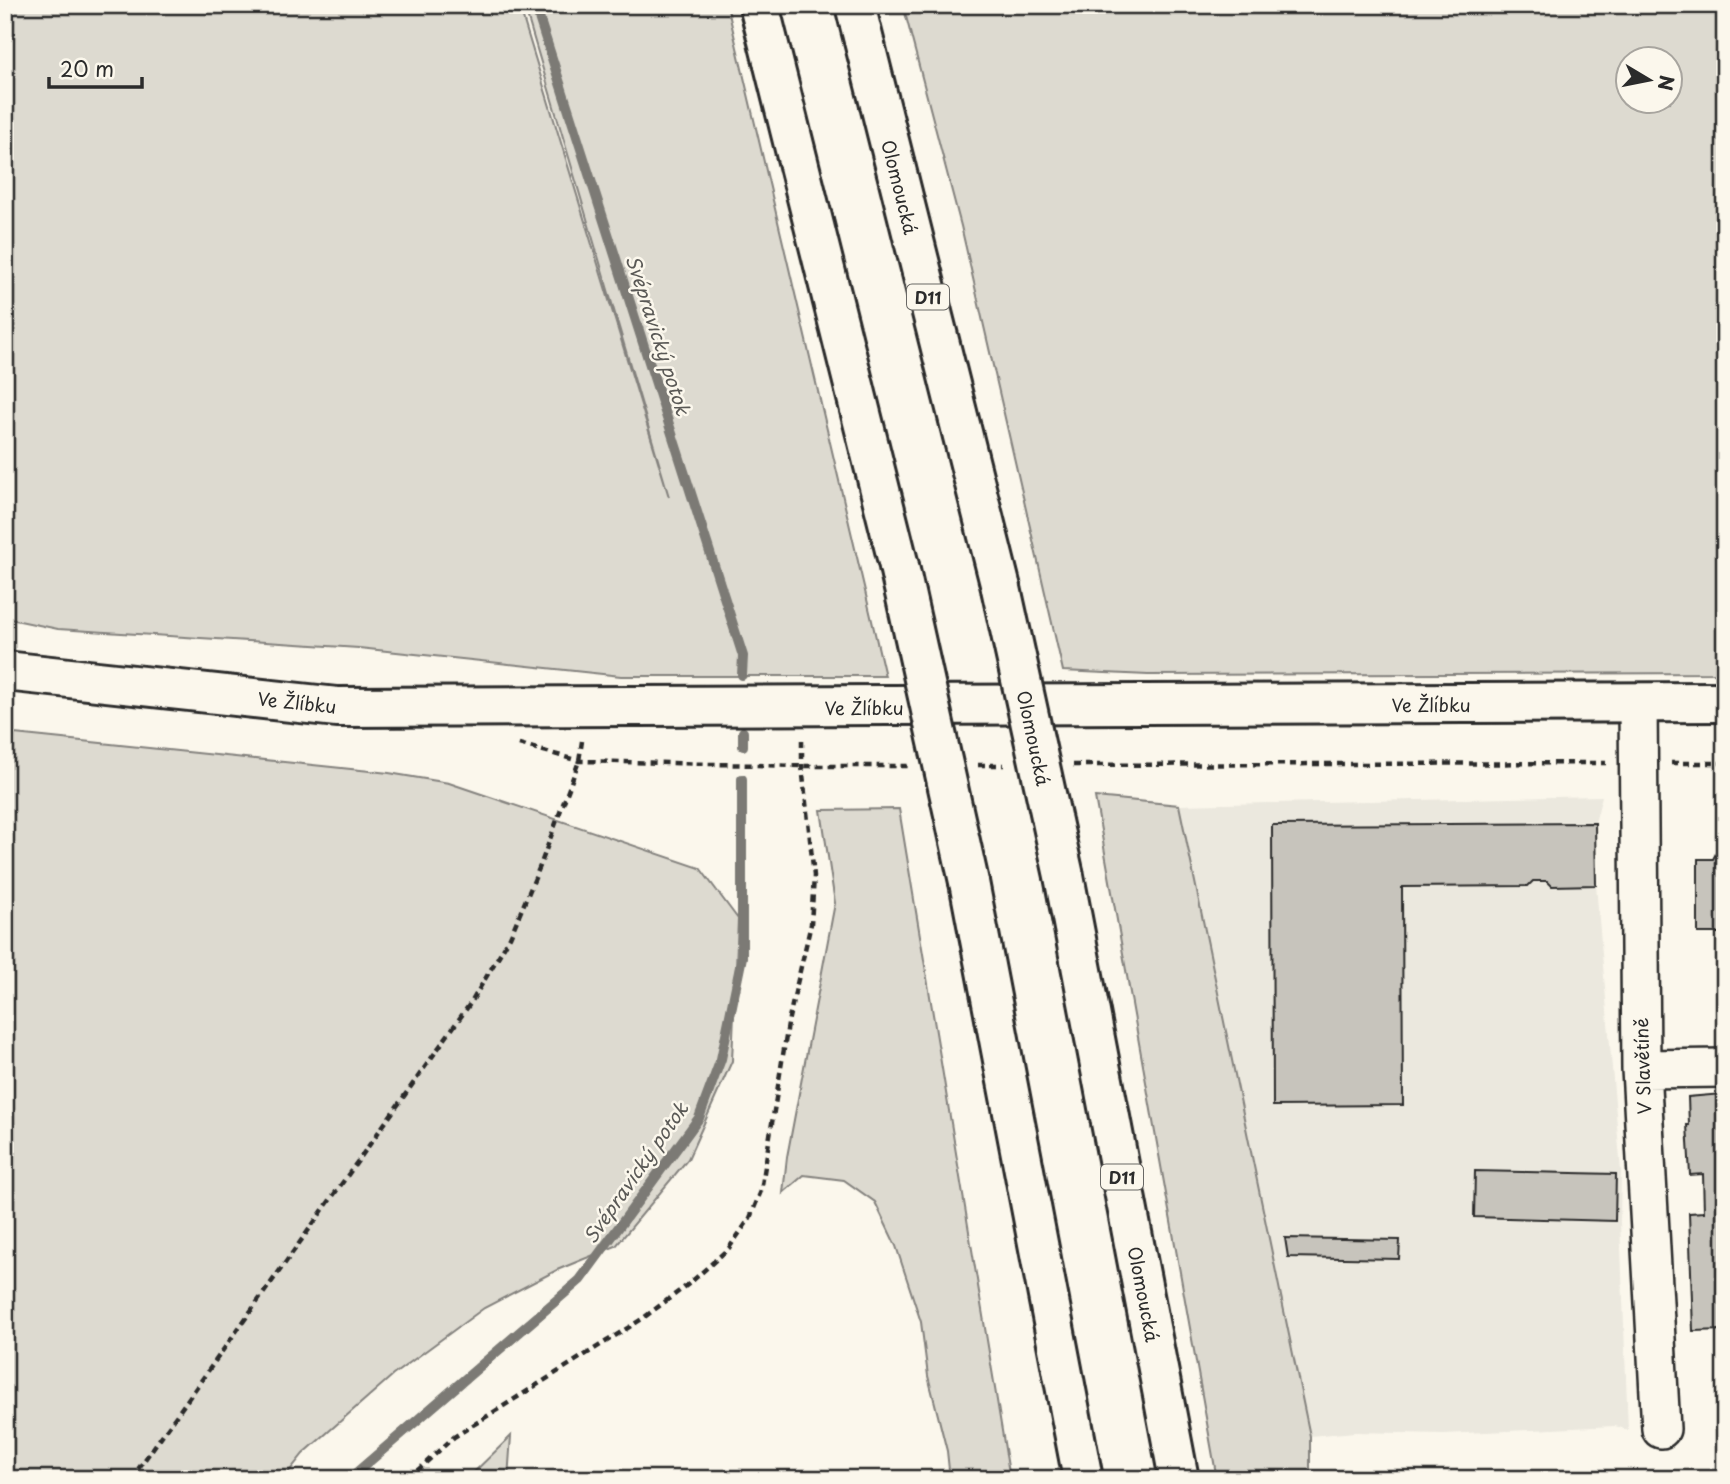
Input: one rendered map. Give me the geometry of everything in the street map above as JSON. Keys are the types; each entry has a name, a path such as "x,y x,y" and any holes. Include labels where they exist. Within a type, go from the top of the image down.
{"main road":[{"path":"759,5 900,566 969,882 1083,1479"},
{"name":"Olomoucká","path":"855,5 1001,588 1064,876 1179,1479"},
{"name":"Ve Žlíbku","path":"5,671 337,707 1725,702"}],"street":[{"name":"V Slavětíně","path":"1638,703 1641,1069 1661,1429"},
{"name":"V Slavětíně","path":"1641,1069 1725,1068"}],"path":[{"path":"131,1479 472,1001 510,937 579,761 587,705"},
{"path":"408,1479 454,1437 642,1319 690,1283 729,1248 750,1218 761,1191 789,1018 810,924 814,877 802,766 802,707"},
{"path":"647,762 914,766"},
{"path":"1067,765 1725,763"},
{"path":"969,765 1011,765"}],"shaded area":[{"path":"5,5 519,5 669,497 524,5 727,5 885,676 621,676 359,648 58,629 5,618"},
{"path":"903,5 1725,5 1725,673 1148,675 1063,671 961,226"},
{"path":"5,733 389,773 449,783 700,868 738,919 732,1061 688,1159 616,1246 557,1270 484,1308 393,1375 303,1454 283,1479 5,1479"},
{"path":"1602,796 1595,823 1596,885 1621,1171 1620,1221 1628,1430 1615,1426 1444,1434 1355,1432 1310,1436 1179,805"},
{"path":"1095,797 1179,805 1310,1436 1310,1479 1217,1479"},
{"path":"899,809 1010,1479 950,1479 947,1451 928,1376 921,1322 896,1246 875,1202 844,1180 804,1175 783,1193 787,1157 835,903 821,810"},
{"path":"511,1436 508,1479 467,1479"}],"building":[{"path":"1595,823 1596,885 1552,886 1547,881 1533,881 1528,886 1402,887 1403,1105 1273,1106 1272,825"},
{"path":"1717,852 1725,852 1725,933 1698,933 1698,859 1713,859"},
{"path":"1725,1096 1725,1330 1693,1331 1689,1213 1704,1212 1703,1174 1690,1175 1688,1097"},
{"path":"1475,1171 1616,1174 1615,1221 1474,1217"},
{"path":"1285,1238 1400,1240 1399,1259 1288,1257"}],"waterway":[{"name":"Svépravický potok","path":"535,5 743,656 742,675"},
{"name":"Svépravický potok","path":"743,732 743,746"},
{"name":"Svépravický potok","path":"349,1479 580,1280 699,1118 721,1059 742,957 742,779"}]}
